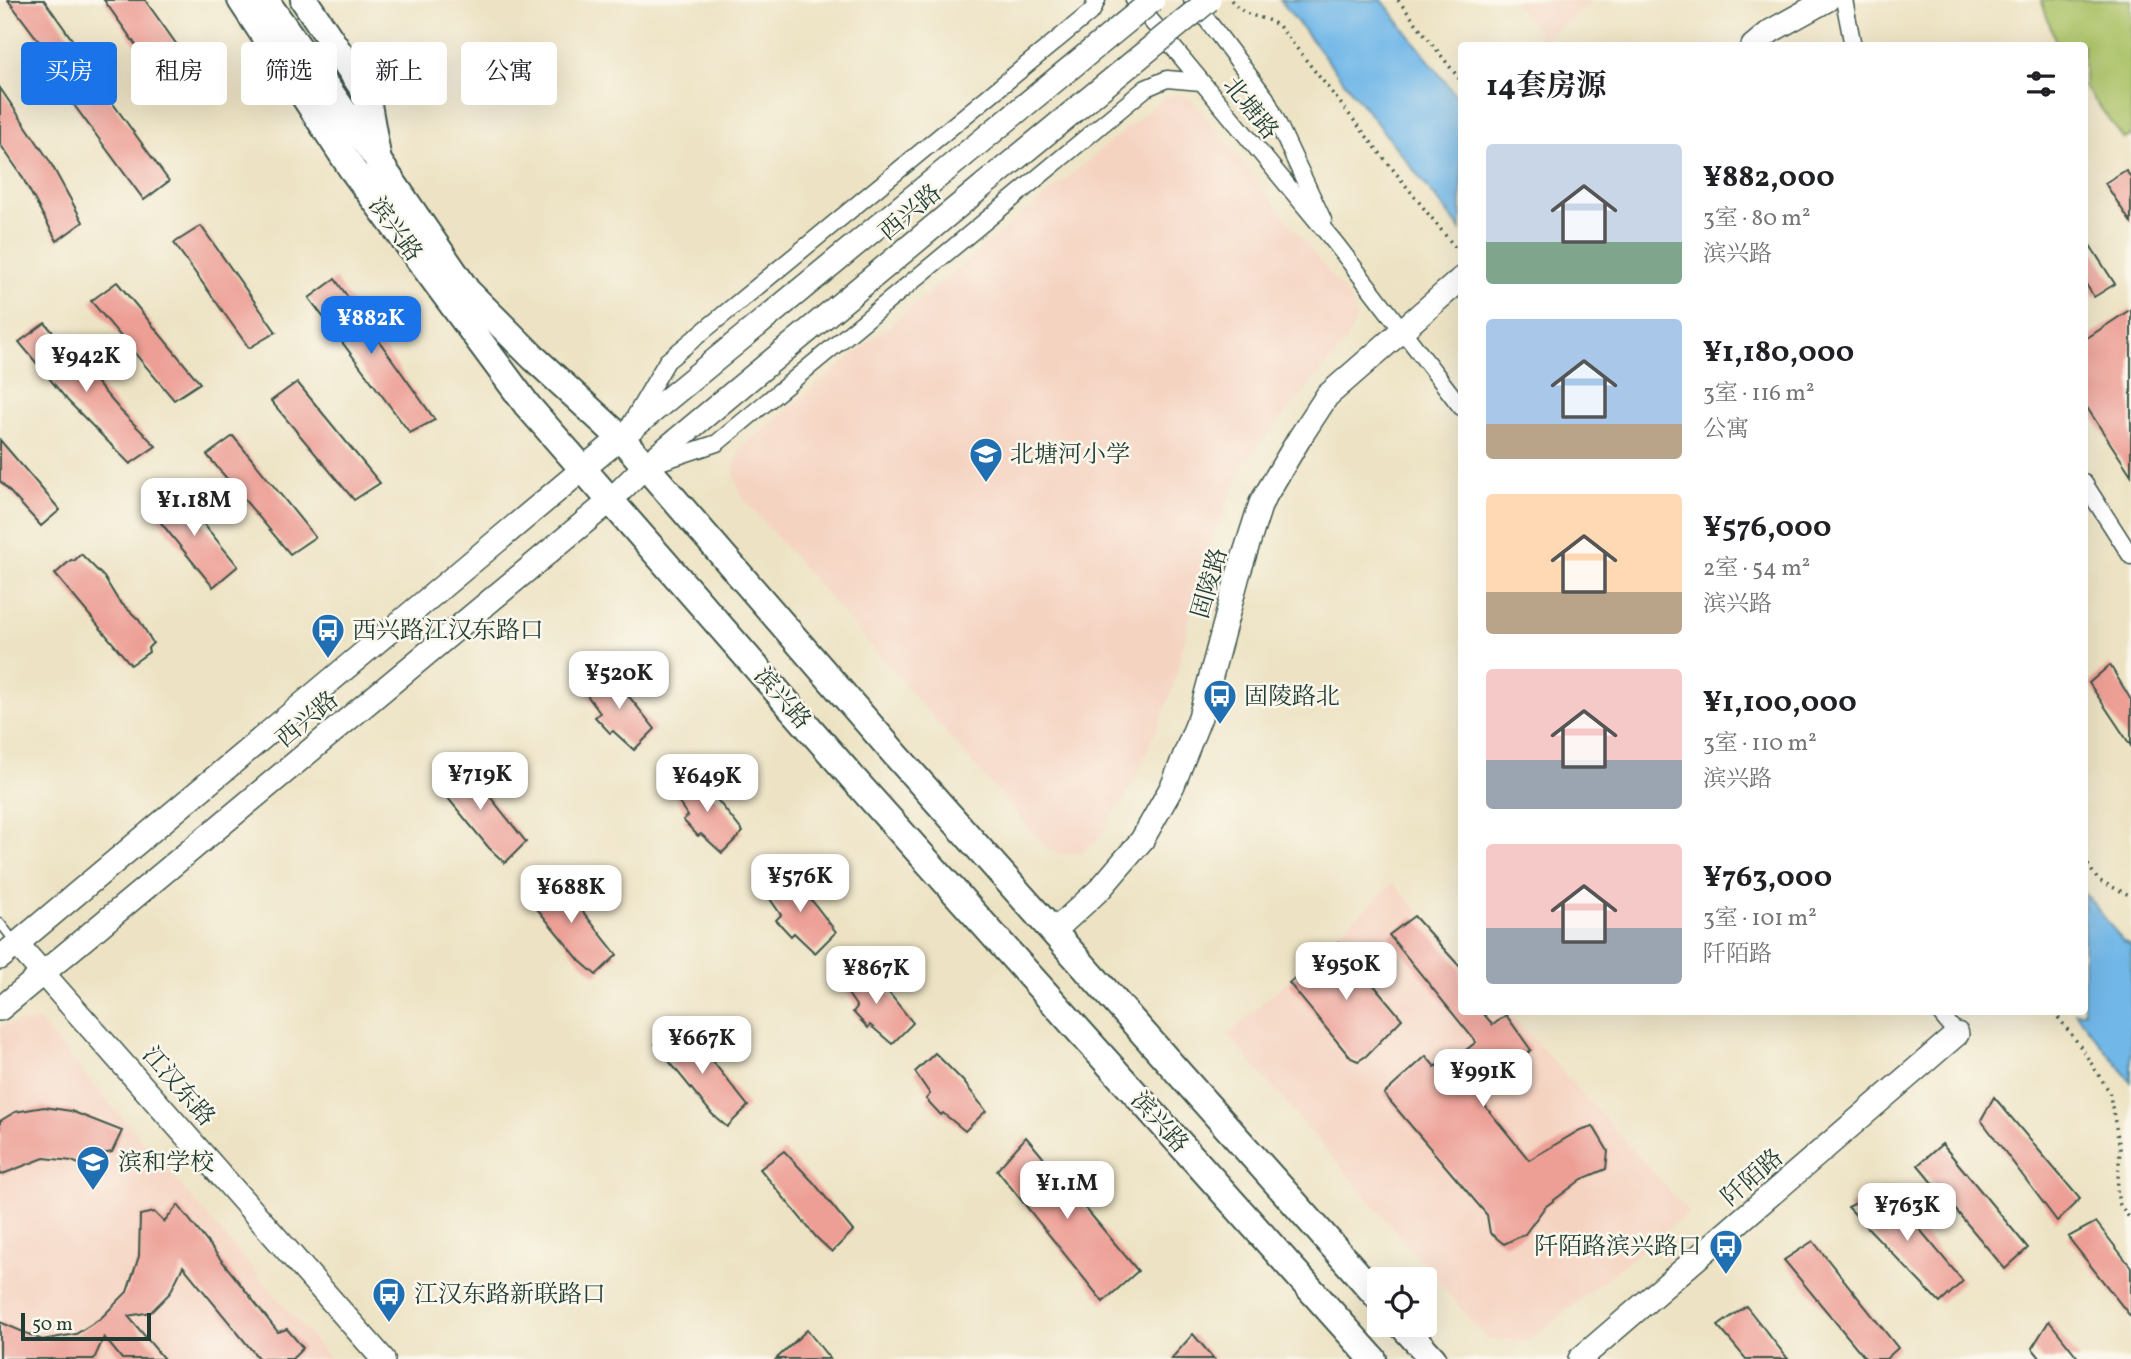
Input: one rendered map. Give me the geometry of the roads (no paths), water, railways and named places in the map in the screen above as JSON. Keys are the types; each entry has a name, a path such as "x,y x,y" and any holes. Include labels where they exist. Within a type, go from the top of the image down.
{"main road":[{"name":"滨兴路","path":"241,0 352,169 527,405 858,784 1373,1359"},
{"path":"265,0 378,161"},
{"name":"滨兴路","path":"304,0 366,93 378,161 467,290 534,358 622,439 1053,932 1367,1285"},
{"name":"西兴路","path":"8,951 584,468 1153,0"},
{"name":"西兴路","path":"0,1009 610,500 645,467 1209,0"},
{"path":"1758,42 1771,31 1826,0"},
{"name":"固陵路","path":"1053,932 1100,889 1142,840 1173,785 1200,718 1238,575 1261,503 1327,396 1458,282"},
{"name":"江汉东路","path":"8,951 44,973 383,1359"},
{"name":"阡陌路","path":"1580,1359 1957,1034"},
{"path":"1413,1337 1433,1359"}],"street":[{"name":"西兴路","path":"622,439 667,361 1093,10 1097,0"},
{"name":"北塘路","path":"1134,0 1336,244 1458,403"},
{"name":"北塘路","path":"1192,0 1266,98 1305,185 1336,244"},
{"path":"1844,0 1852,42"},
{"name":"西兴路","path":"645,467 718,443 1146,88 1167,79 1200,82"},
{"path":"2088,489 2131,556"},
{"path":"1941,1015 1957,1034"}],"lane":[{"path":"0,923 8,951"}],"water":[{"path":"1280,0 1382,0 1458,98 1458,226"},
{"path":"2088,897 2123,941 2131,945 2131,1082 2077,1015 2088,1015"}],"place":[{"name":"北塘河小学","path":"986,484"},
{"name":"西兴路江汉东路口","path":"328,660"},
{"name":"固陵路北","path":"1220,726"},
{"name":"滨和学校","path":"93,1192"},
{"name":"阡陌路滨兴路口","path":"1726,1276"},
{"name":"江汉东路新联路口","path":"389,1324"}]}
